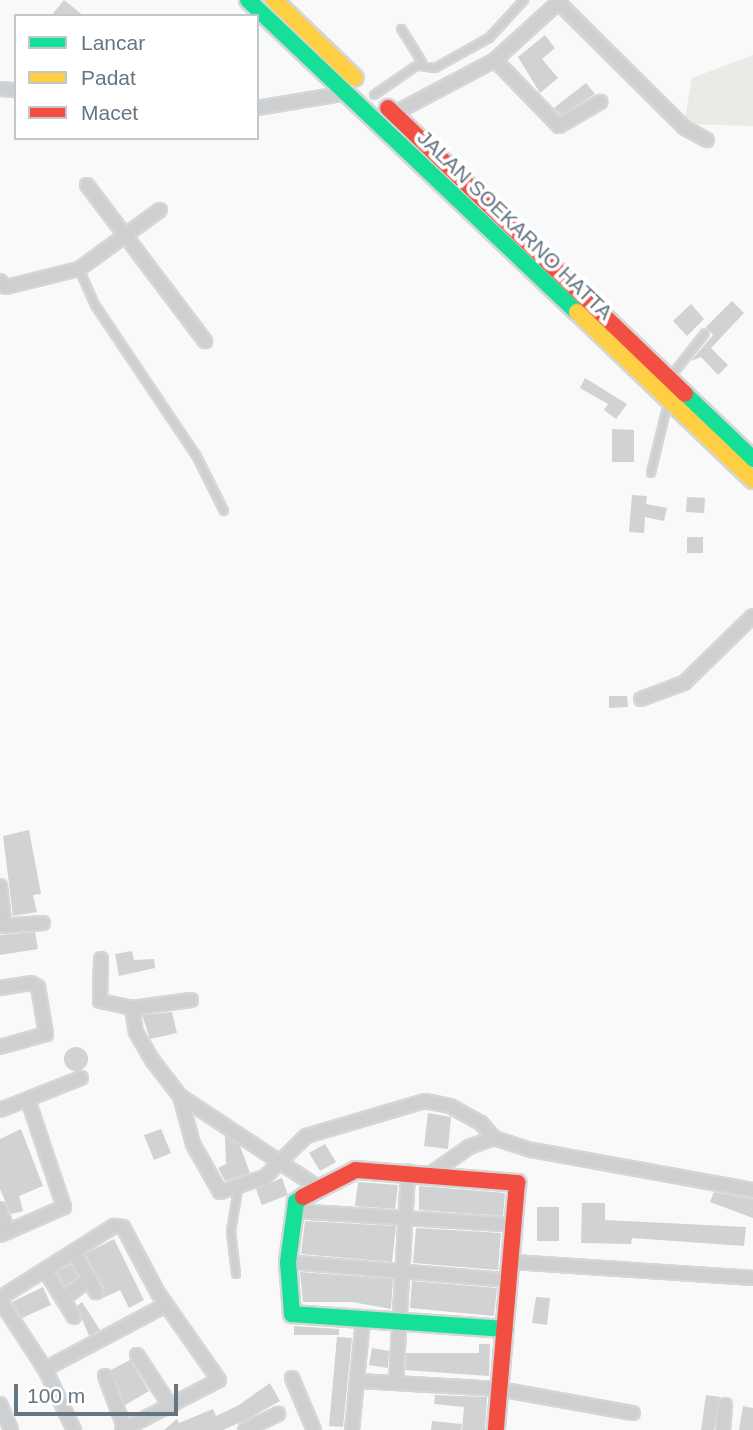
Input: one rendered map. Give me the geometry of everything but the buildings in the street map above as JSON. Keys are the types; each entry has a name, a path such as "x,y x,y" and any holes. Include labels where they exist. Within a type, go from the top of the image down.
{"main road":[{"name":"JALAN SOEKARNO HATTA","path":"274,0 753,459"},
{"name":"JALAN SOEKARNO HATTA","path":"264,26 348,93 668,402 753,480"},
{"path":"496,1430 508,1280 513,1262 515,1181 408,1171 356,1170 316,1186 293,1211 288,1262 292,1314 504,1329"}],"street":[{"path":"393,114 495,60 560,2 685,128 707,139"},
{"path":"495,60 559,126 600,102"},
{"path":"259,108 348,93"},
{"path":"87,185 205,341"},
{"path":"0,281 6,287 79,269 128,237 160,211"},
{"path":"641,699 684,683 753,616"},
{"path":"0,886 3,926 43,923"},
{"path":"101,959 100,1001 132,1008 191,1000"},
{"path":"0,988 38,986 46,1034 0,1047"},
{"path":"132,1008 136,1032 180,1096 193,1144 214,1188 238,1190 265,1177 278,1162 316,1131 417,1102 450,1106 481,1123 494,1138"},
{"path":"0,1110 81,1078"},
{"path":"180,1096 316,1186"},
{"path":"0,1209 4,1233 64,1207 28,1100"},
{"path":"432,1173 469,1147 494,1138 563,1156 753,1190"},
{"path":"396,1382 403,1221 408,1171"},
{"path":"293,1211 403,1221 514,1225"},
{"path":"74,1430 45,1369 0,1299 121,1225 166,1305 219,1380 124,1429 105,1377"},
{"path":"74,1252 96,1292"},
{"path":"288,1262 508,1280"},
{"path":"513,1262 753,1278"},
{"path":"46,1270 74,1317"},
{"path":"63,1300 90,1279"},
{"path":"45,1369 166,1305"},
{"path":"352,1430 359,1381 363,1319"},
{"path":"137,1355 171,1407"},
{"path":"292,1378 314,1430"},
{"path":"359,1381 499,1389 633,1413"},
{"path":"723,1430 725,1405"},
{"path":"1,1407 11,1430"},
{"path":"249,1429 278,1414"}],"lane":[{"path":"374,95 420,65 435,68 489,38 524,0"},
{"path":"401,29 422,55 420,65"},
{"path":"79,269 95,305 197,457 224,511"},
{"path":"669,379 705,332"},
{"path":"650,473 668,402"},
{"path":"236,1273 231,1231 238,1190"}],"shaded area":[{"path":"753,55 753,126 684,124 692,78"}],"traffic: fast":[{"path":"248,0 577,312"},
{"path":"685,394 753,459"},
{"path":"303,1197 296,1202 288,1262 292,1314 504,1329"}],"traffic: slow":[{"path":"274,0 355,78"},
{"path":"577,312 753,480"}],"traffic: jam":[{"path":"388,108 685,394"},
{"path":"303,1197 356,1170 517,1183 496,1430"}]}
